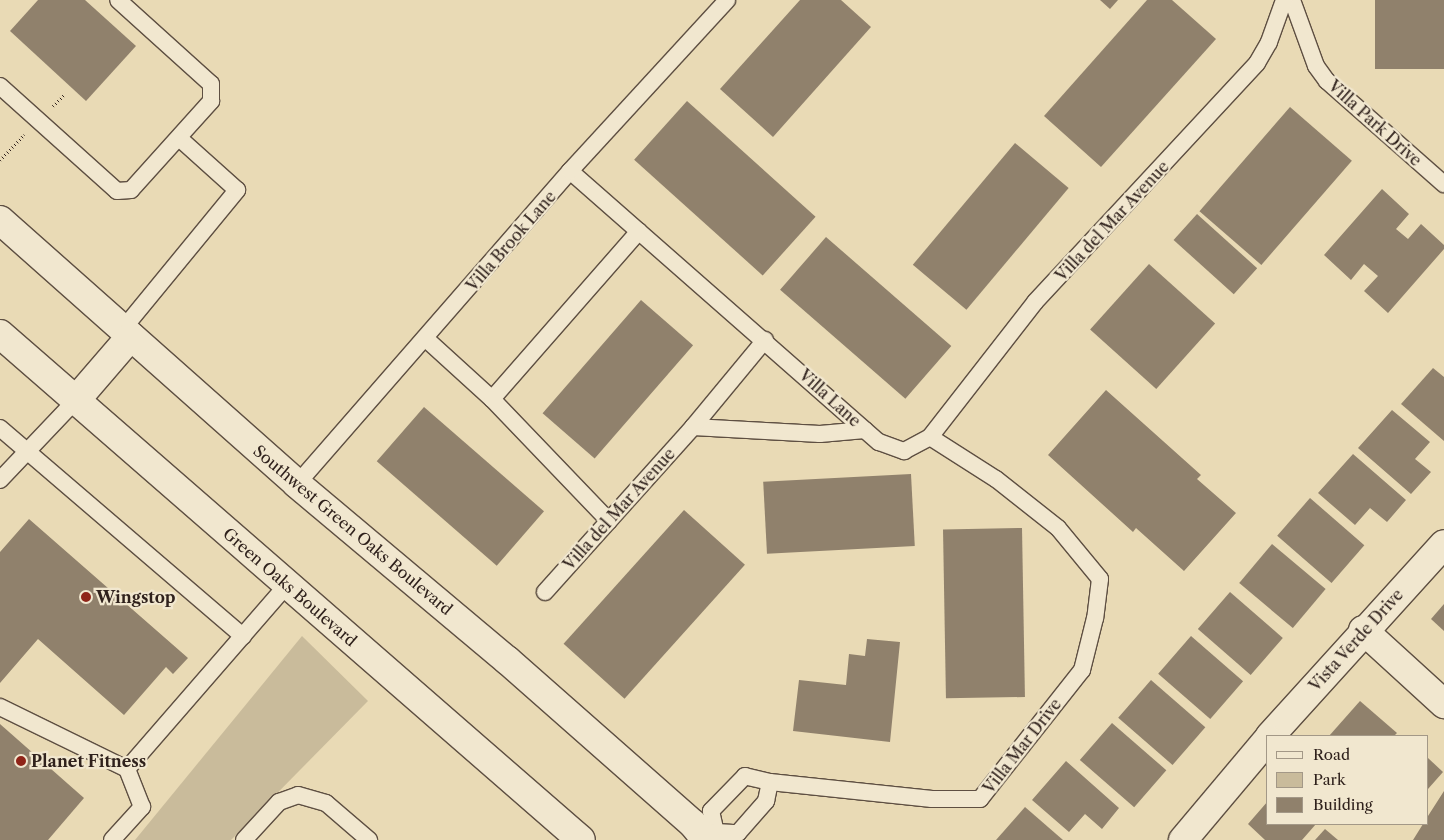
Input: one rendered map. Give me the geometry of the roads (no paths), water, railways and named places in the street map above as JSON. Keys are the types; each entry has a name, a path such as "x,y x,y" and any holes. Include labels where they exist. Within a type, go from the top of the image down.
{"main road":[{"name":"Southwest Green Oaks Boulevard","path":"0,220 297,484 508,660 710,837"},
{"path":"76,400 127,332"},
{"name":"Green Oaks Boulevard","path":"0,334 582,840"},
{"name":"Vista Verde Drive","path":"1271,735 1363,630 1444,544"},
{"path":"1363,630 1444,704"},
{"path":"1183,840 1266,741"}],"lane":[{"path":"0,86 117,191 131,190 212,101 211,84 118,0"},
{"name":"Villa Brook Lane","path":"297,484 570,171 727,0"},
{"name":"Villa del Mar Avenue","path":"930,438 1035,302 1257,63 1269,42 1284,0"},
{"name":"Villa Park Drive","path":"1292,0 1316,66 1327,81 1444,184"},
{"path":"127,332 237,190 179,138"},
{"name":"Villa Lane","path":"570,171 880,442 904,451 930,438"},
{"path":"492,399 639,231"},
{"path":"425,338 492,399 609,521"},
{"name":"Villa del Mar Avenue","path":"545,592 693,427 765,340"},
{"path":"0,480 76,400"},
{"path":"693,427 820,434 865,430"},
{"path":"0,428 243,636"},
{"name":"Villa Mar Drive","path":"710,837 711,811 745,776 770,782 932,799 980,799 1082,670 1095,618 1100,579 1058,528 996,479 930,438"},
{"path":"128,769 287,585"},
{"path":"0,708 128,769 142,807 112,840"},
{"path":"710,837 738,834 766,801 770,782"},
{"path":"244,840 279,802 298,795 326,803 369,840"}],"place":[{"name":"Wingstop","path":"86,597"},
{"name":"Planet Fitness","path":"21,761"}]}
